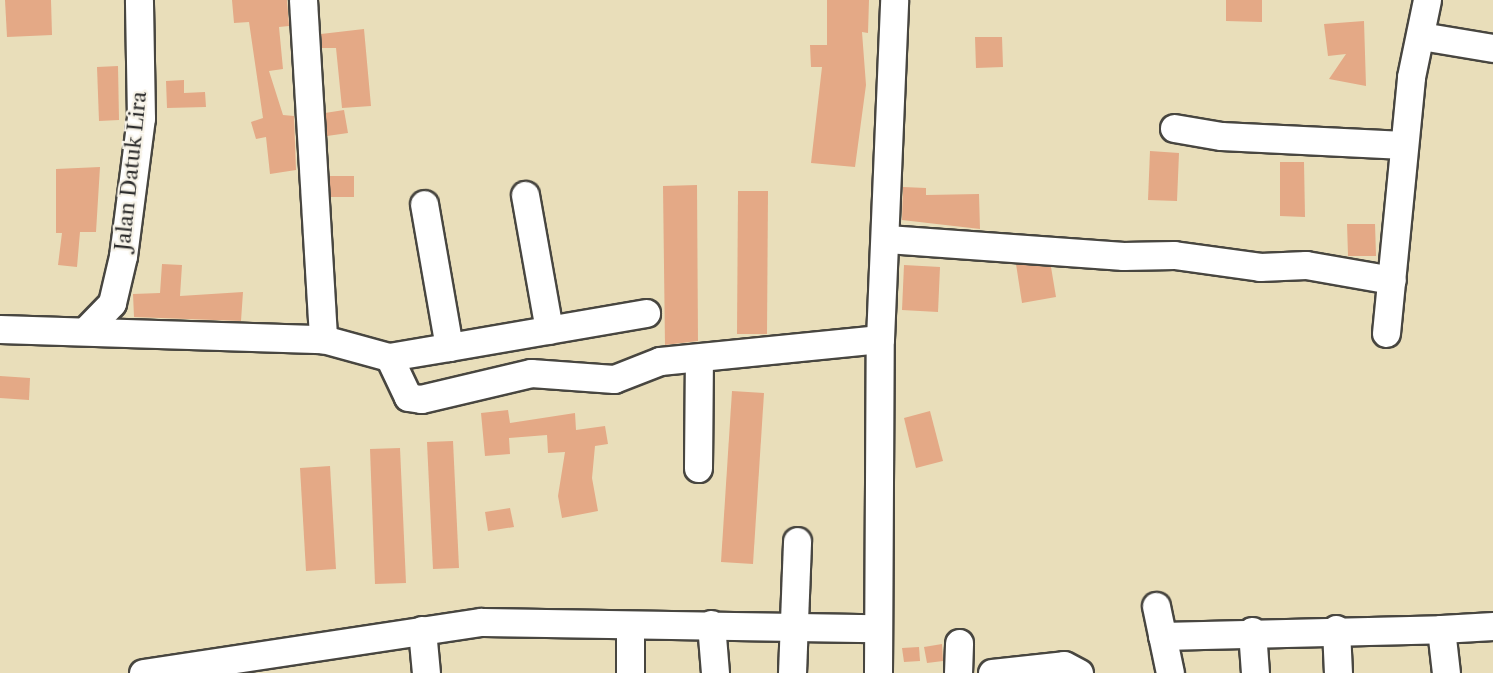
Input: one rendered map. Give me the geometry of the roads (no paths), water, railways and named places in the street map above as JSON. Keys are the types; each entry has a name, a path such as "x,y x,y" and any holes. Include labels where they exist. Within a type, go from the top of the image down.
{"street":[{"name":"Jalan Datuk Lira","path":"87,328 112,303 123,256 141,117 139,0"},
{"path":"303,0 322,339"},
{"path":"878,673 880,339 887,238 894,0"},
{"path":"1386,333 1404,145 1427,0"},
{"path":"1421,36 1493,48"},
{"path":"1174,128 1221,136 1404,145"},
{"path":"525,195 549,330"},
{"path":"424,204 449,347"},
{"path":"887,238 1122,256 1163,254 1260,267 1306,265 1392,280"},
{"path":"0,329 87,328 322,339 389,357 646,313"},
{"path":"389,357 408,397 421,399 531,373 614,379 652,363 880,339"},
{"path":"698,468 699,358"},
{"path":"792,673 797,541"},
{"path":"1156,606 1170,673"},
{"path":"143,673 481,622 630,625 794,624 877,628"},
{"path":"711,624 715,673"},
{"path":"630,625 630,673"},
{"path":"1162,636 1252,631 1493,626"},
{"path":"1441,628 1446,673"},
{"path":"1336,629 1338,673"},
{"path":"422,630 426,673"},
{"path":"1252,631 1256,673"},
{"path":"958,673 959,643"},
{"path":"992,673 1064,665 1079,673"}]}
